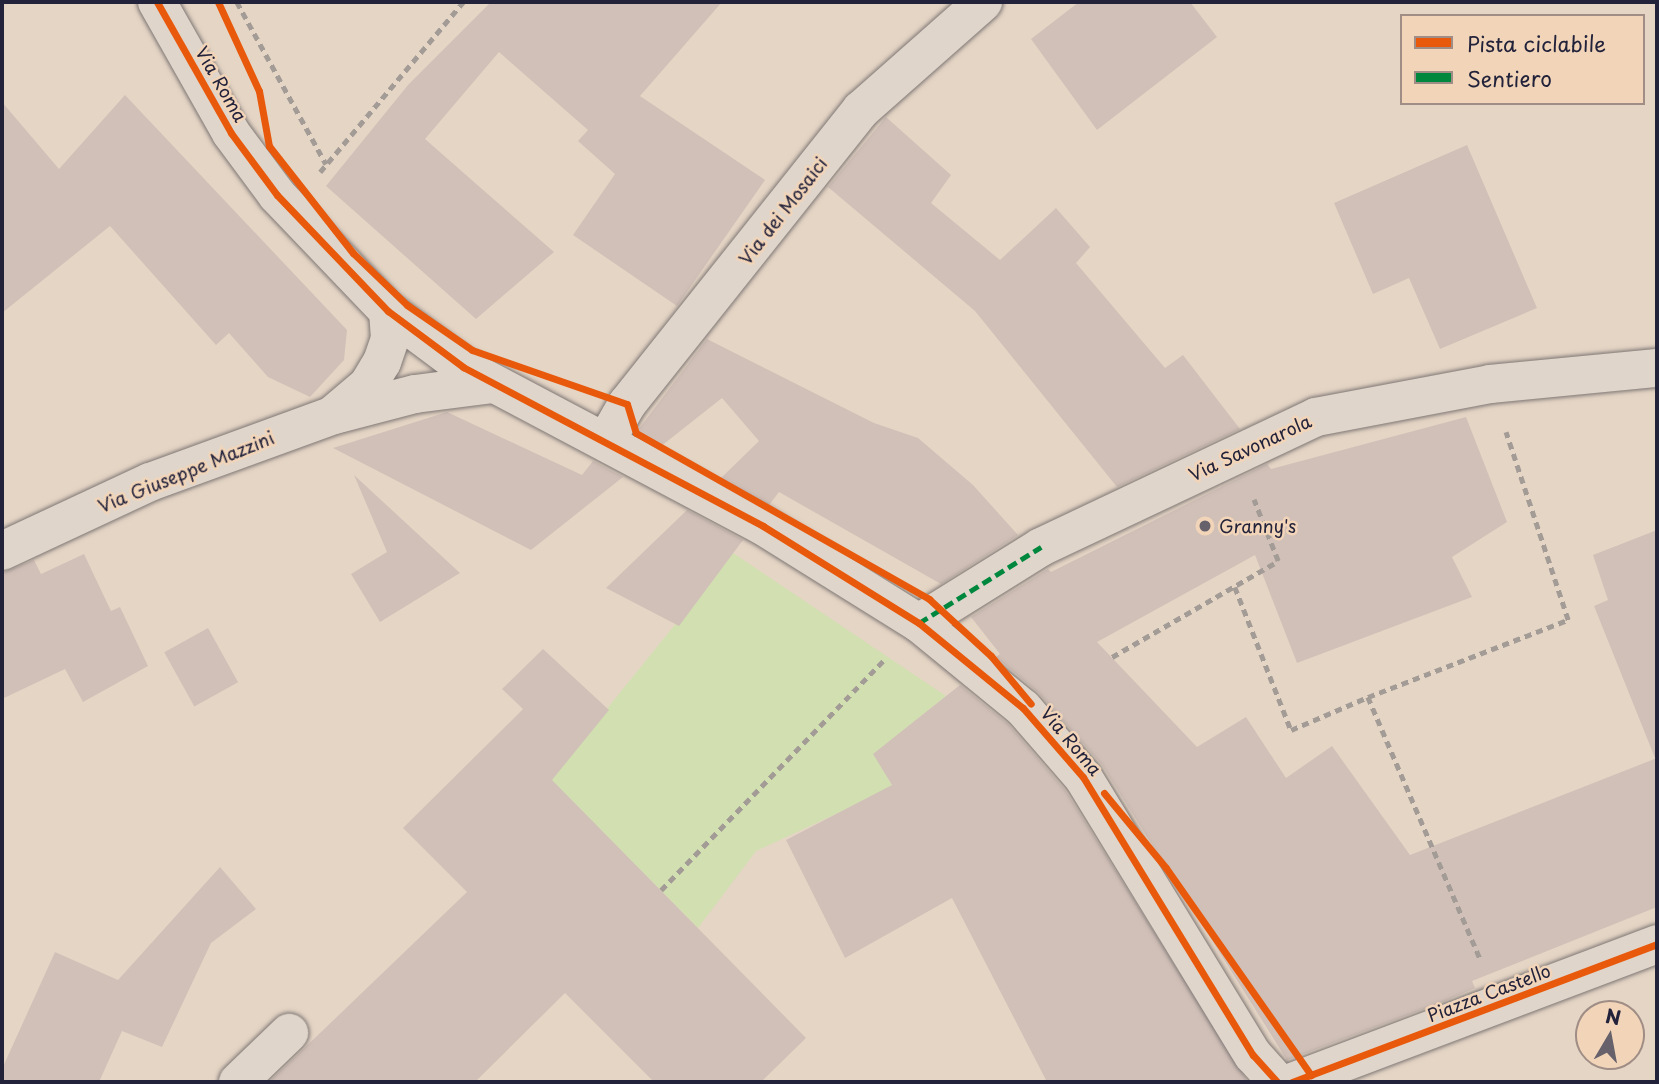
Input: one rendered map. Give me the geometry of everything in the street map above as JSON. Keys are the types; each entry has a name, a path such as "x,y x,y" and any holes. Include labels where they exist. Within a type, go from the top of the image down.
{"street":[{"name":"Via Roma","path":"157,2 230,133 277,195 388,311 493,384 764,526 919,623 1023,708 1083,777 1253,1055 1276,1082"},
{"name":"Via dei Mosaici","path":"606,441 627,404 861,110 983,2"},
{"name":"Via Giuseppe Mazzini","path":"334,415 368,386 382,362 390,339 388,311"},
{"name":"Via Savonarola","path":"919,623 1041,547 1316,417 1490,384 1657,368"},
{"name":"Via Giuseppe Mazzini","path":"2,551 150,482 334,415 415,394 493,384"},
{"name":"Piazza Castello","path":"1292,1082 1501,1007 1657,944"},
{"path":"238,1082 289,1033"}],"path":[{"path":"237,2 326,164"},
{"path":"277,195 313,179 463,2"},
{"path":"1234,587 1291,730 1368,697 1568,620 1490,384"},
{"path":"1112,657 1278,561 1236,453"},
{"path":"661,890 919,623"},
{"path":"1368,697 1501,1007"}],"green space":[{"path":"733,553 946,696 874,754 904,806 853,806 756,851 698,928 550,779"}],"building":[{"path":"491,2 722,2 640,96 765,180 677,306 573,235 615,174 578,141 588,130 499,52 425,139 554,252 476,319 326,186 408,85"},
{"path":"1079,2 1190,2 1217,37 1097,130 1031,39"},
{"path":"125,95 347,330 344,360 310,397 268,377 229,333 216,345 110,226 2,313 2,102 59,169"},
{"path":"886,117 951,175 931,203 1000,260 1056,208 1090,247 1076,263 1165,368 1183,355 1240,429 1117,487 975,311 828,187"},
{"path":"1467,145 1537,308 1440,349 1409,278 1373,294 1334,203"},
{"path":"707,339 874,423 918,438 973,485 1018,535 941,584 779,492 769,505 720,479 759,441 722,398 660,447 635,434"},
{"path":"447,412 582,475 593,461 623,477 531,550 333,448"},
{"path":"1466,417 1507,522 1452,557 1472,597 1297,663 1255,555 1097,642 1197,747 1246,717 1286,778 1332,746 1410,855 1657,758 1657,907 1472,981 1475,988 1445,1001 1287,1060 1102,765 1039,693 996,657 1000,654 971,617 1048,569 1051,572 1267,464 1271,469"},
{"path":"354,475 460,573 380,622 351,574 387,552"},
{"path":"687,510 743,540 679,626 606,588"},
{"path":"1657,530 1655,758 1594,606 1608,600 1593,555"},
{"path":"84,554 111,611 120,607 148,666 83,702 65,669 2,699 2,573 34,560 41,574"},
{"path":"208,628 238,682 194,706 164,652"},
{"path":"543,649 609,710 552,780 806,1038 761,1082 654,1082 565,993 475,1082 269,1082 467,892 403,828 523,709 502,689"},
{"path":"960,685 1008,724 1065,790 1248,1082 1047,1082 952,898 845,958 786,840 892,785 873,754"},
{"path":"220,867 256,909 211,943 162,1047 122,1031 99,1082 2,1082 2,1069 55,952 118,980"}],"marked path":[{"path":"919,623 1041,547"}],"cycle path":[{"path":"157,2 231,133 277,195 388,311 463,367 763,526 919,623 1023,708 1083,777 1253,1055 1277,1082"},
{"path":"218,2 259,91 269,146 353,253 407,305 472,350 627,404 636,433 929,599 991,656 1031,704"},
{"path":"1104,793 1166,868 1311,1075"},
{"path":"1292,1082 1657,944"}],"place":[{"name":"Granny's","path":"1205,526"}]}
